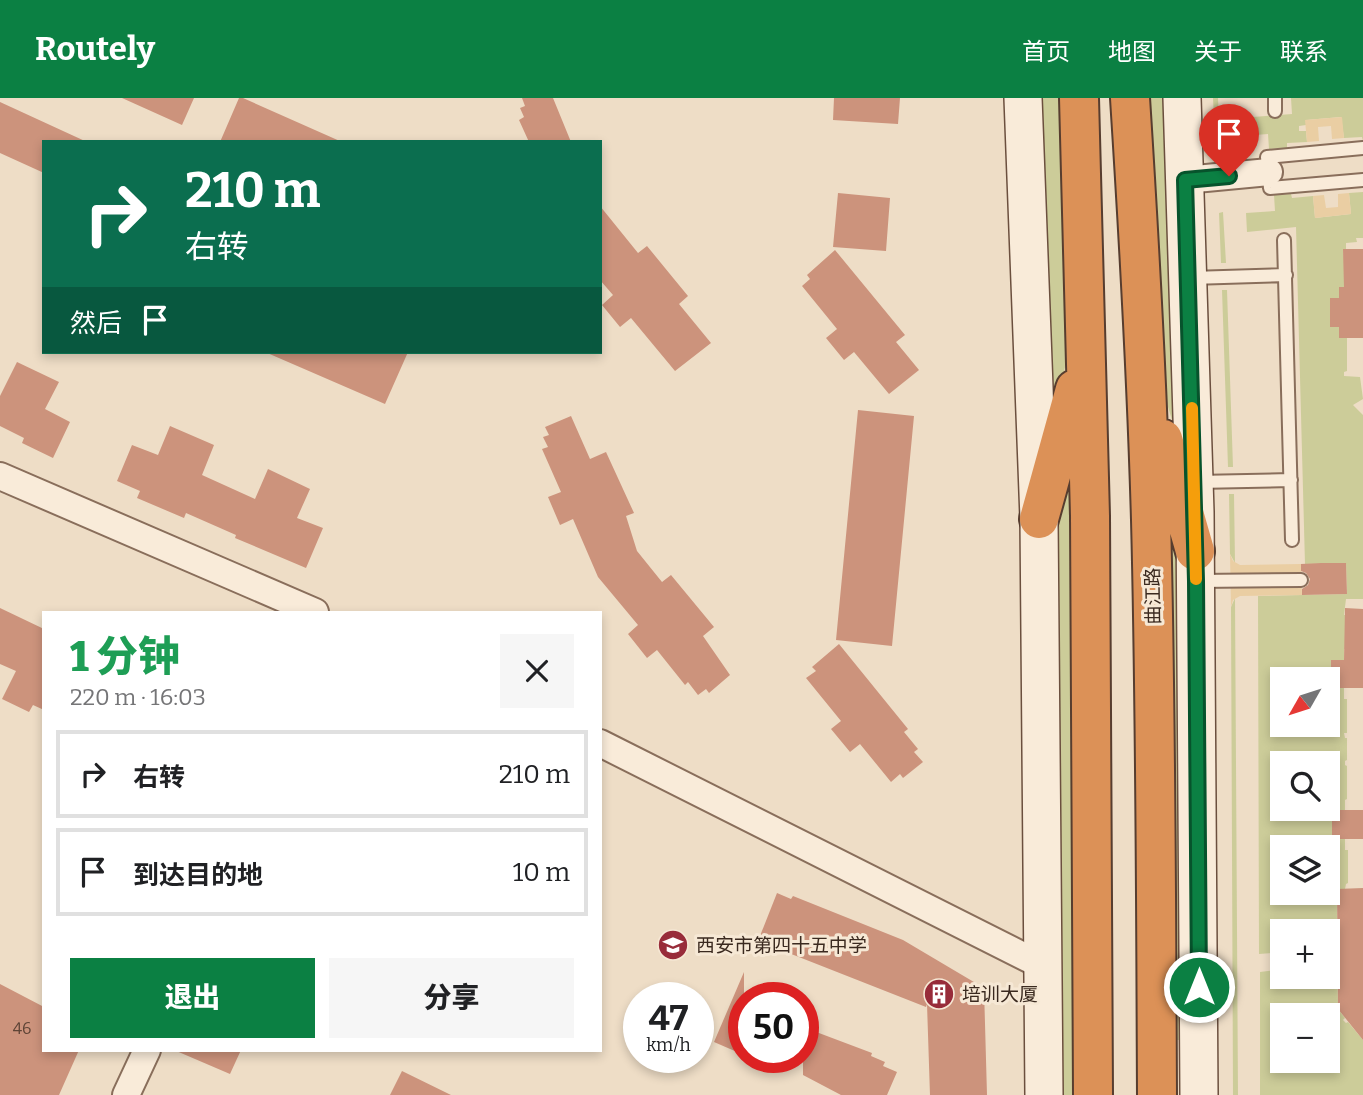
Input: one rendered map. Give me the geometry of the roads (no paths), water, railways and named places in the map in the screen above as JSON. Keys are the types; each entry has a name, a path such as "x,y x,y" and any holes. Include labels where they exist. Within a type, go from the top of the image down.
{"highway":[{"path":"1079,98 1090,529 1093,1095"},
{"name":"曲江路","path":"1129,98 1146,382 1154,660 1157,1095"},
{"path":"1039,519 1087,347"},
{"path":"1146,382 1196,566"}],"main road":[{"path":"1023,98 1039,519 1044,1095"},
{"path":"1182,98 1196,566 1199,1095"}],"street":[{"path":"1185,180 1269,172"},
{"path":"0,476 313,611"},
{"path":"602,744 1043,966"},
{"path":"126,1095 146,1052"}],"lane":[{"path":"1363,148 1267,157 1270,188 1363,180"},
{"path":"1284,240 1292,540"},
{"path":"1189,278 1286,275"},
{"path":"1194,482 1291,480"},
{"path":"1196,566 1301,580"}],"place":[{"name":"西安市第四十五中学","path":"673,945"},
{"name":"培训大厦","path":"939,994"}]}
